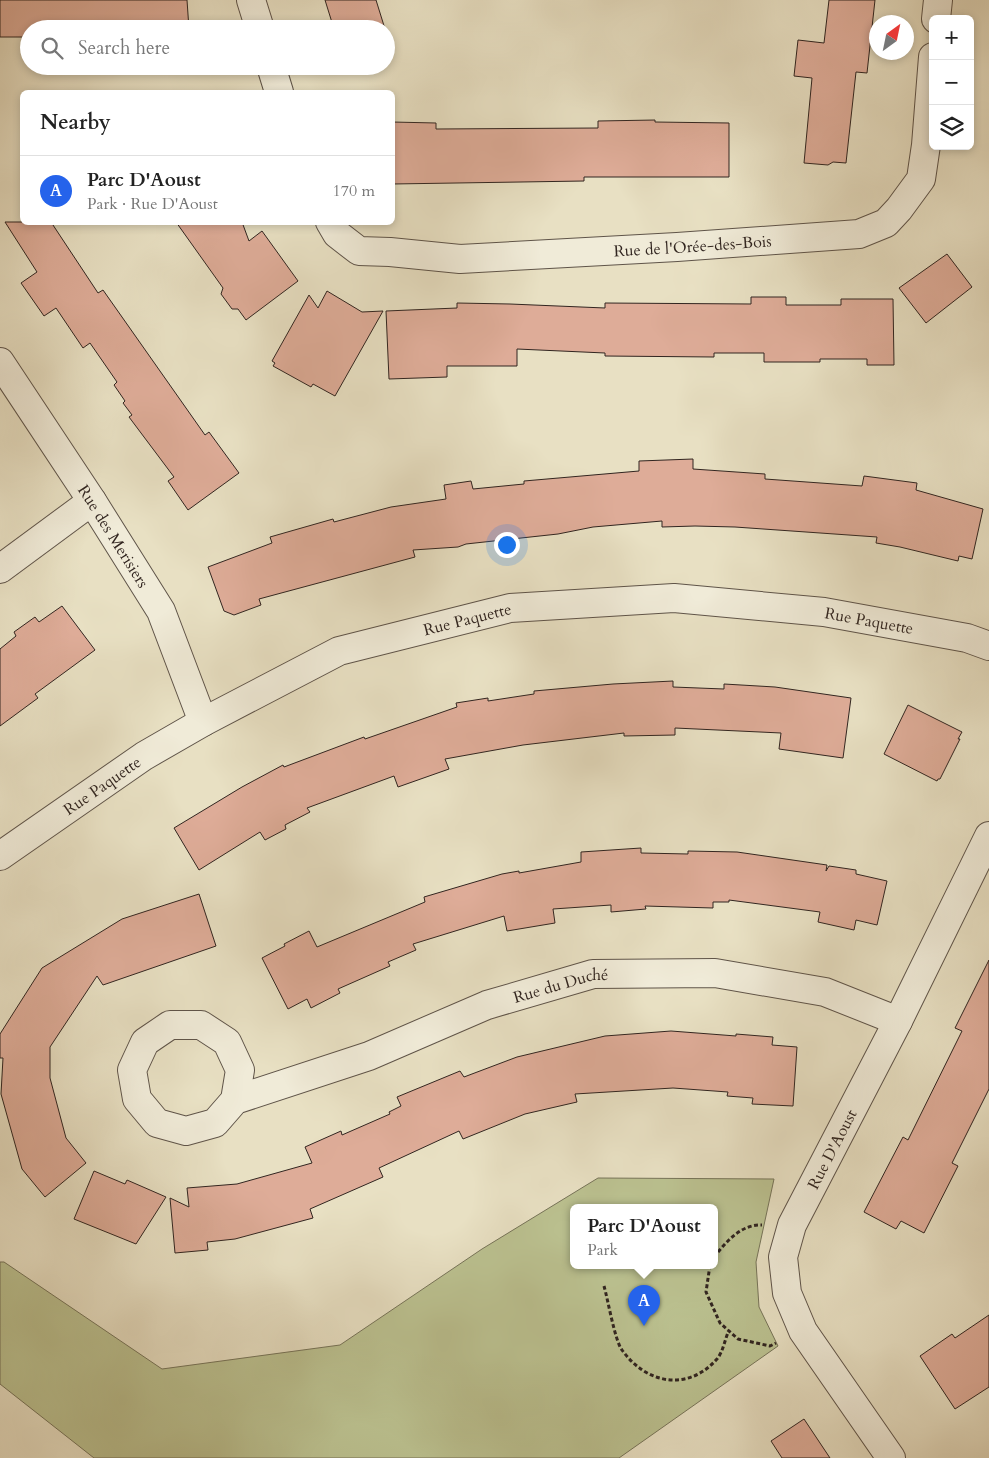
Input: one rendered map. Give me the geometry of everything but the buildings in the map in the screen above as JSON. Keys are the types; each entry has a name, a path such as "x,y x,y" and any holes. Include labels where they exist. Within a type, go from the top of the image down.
{"street":[{"path":"250,0 257,20"},
{"path":"936,15 938,0"},
{"name":"Rue de l'Orée-des-Bois","path":"332,225 337,234 359,251 460,259 667,248 859,234 886,223 899,209 920,179 926,145 933,60"},
{"path":"274,75 278,90"},
{"name":"Rue des Merisiers","path":"0,362 92,501 161,611 203,722"},
{"path":"0,569 92,501"},
{"name":"Rue Paquette","path":"0,856 144,756 203,722 339,651 510,608 674,598 824,612 967,638 989,646"},
{"name":"Rue D'Aoust","path":"891,1458 802,1331 787,1293 783,1257 792,1226 898,1021 989,836"},
{"name":"Rue du Duché","path":"235,1100 369,1056 486,1005 593,974 715,973 825,992 898,1021"}],"path":[{"path":"718,1252 731,1237 755,1224 792,1226"},
{"path":"709,1269 706,1292 720,1323 738,1339 770,1346 802,1331"},
{"path":"604,1286 620,1348 629,1359 647,1374 664,1380 684,1380 702,1373 718,1357 729,1330"}],"green space":[{"path":"598,1178 774,1179 756,1262 759,1307 778,1346 619,1458 94,1458 0,1384 0,1262 4,1262 162,1369 340,1345 482,1249"}],"place":[{"name":"Parc D'Aoust","path":"644,1326"}]}
